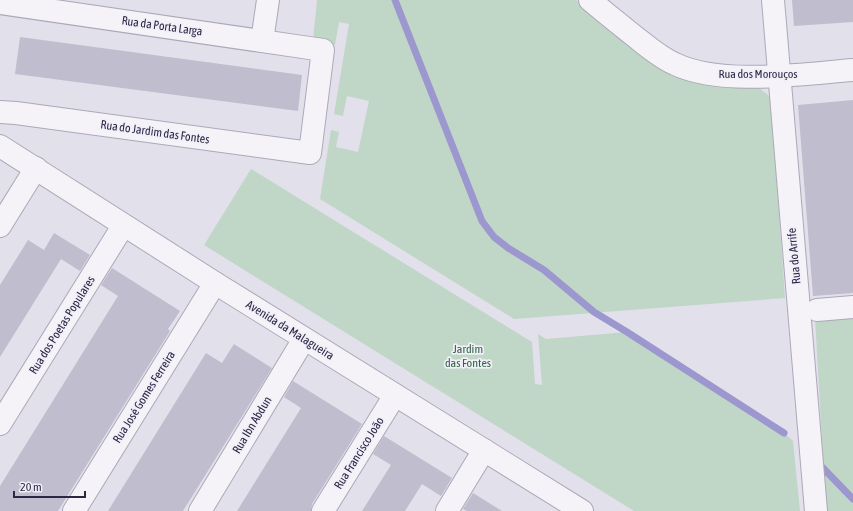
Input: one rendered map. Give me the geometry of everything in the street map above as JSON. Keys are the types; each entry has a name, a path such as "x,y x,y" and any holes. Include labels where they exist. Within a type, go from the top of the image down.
{"street":[{"path":"262,41 268,0"},
{"name":"Rua dos Morouços","path":"590,0 654,52 675,64 707,74 731,76 778,76 853,70"},
{"name":"Rua do Arrife","path":"773,0 778,76 816,511"},
{"name":"Rua da Porta Larga","path":"0,3 323,50 310,153"},
{"name":"Rua do Jardim das Fontes","path":"0,112 310,153"},
{"name":"Avenida da Malagueira","path":"0,146 123,226 484,450 577,510"},
{"path":"0,226 36,168"},
{"name":"Rua dos Poetas Populares","path":"0,424 123,226"},
{"name":"Rua José Gomes Ferreira","path":"74,511 214,283"},
{"path":"817,310 853,307"},
{"name":"Rua Ibn Abdun","path":"200,511 304,339"},
{"name":"Rua Francisco João","path":"323,511 395,395"},
{"path":"447,511 484,450"}],"green space":[{"path":"317,0 576,0 655,63 673,73 696,82 720,85 750,85 759,88 767,94 771,100 785,298 514,319 320,199 331,130 339,132 336,147 358,152 369,101 347,96 343,116 334,114 349,24 339,22 335,45 313,40"},
{"name":"Jardim das Fontes","path":"251,169 532,342 535,384 542,385 538,334 546,339 627,332 784,433 793,441 800,511 634,511 204,245"},
{"path":"853,315 853,511 826,511 815,318"}],"building":[{"path":"792,0 853,0 853,22 794,26"},
{"path":"20,37 302,75 298,111 15,74"},
{"path":"853,100 853,293 813,296 798,105"},
{"path":"54,233 90,255 80,271 61,259 0,357 0,285 28,240 44,250"},
{"path":"112,268 180,311 168,329 170,331 58,511 0,511 0,486 118,296 101,285"},
{"path":"234,344 272,368 183,511 108,511 206,353 222,363"},
{"path":"293,381 362,424 312,504 311,511 237,511 301,408 284,397"},
{"path":"384,436 452,478 441,496 422,484 405,511 362,511 391,465 373,454"},
{"path":"473,493 502,511 467,511 463,509"}],"waterway":[{"path":"395,0 482,221 494,237 508,248 544,270 594,312 784,433"},
{"path":"823,468 853,499"}]}
